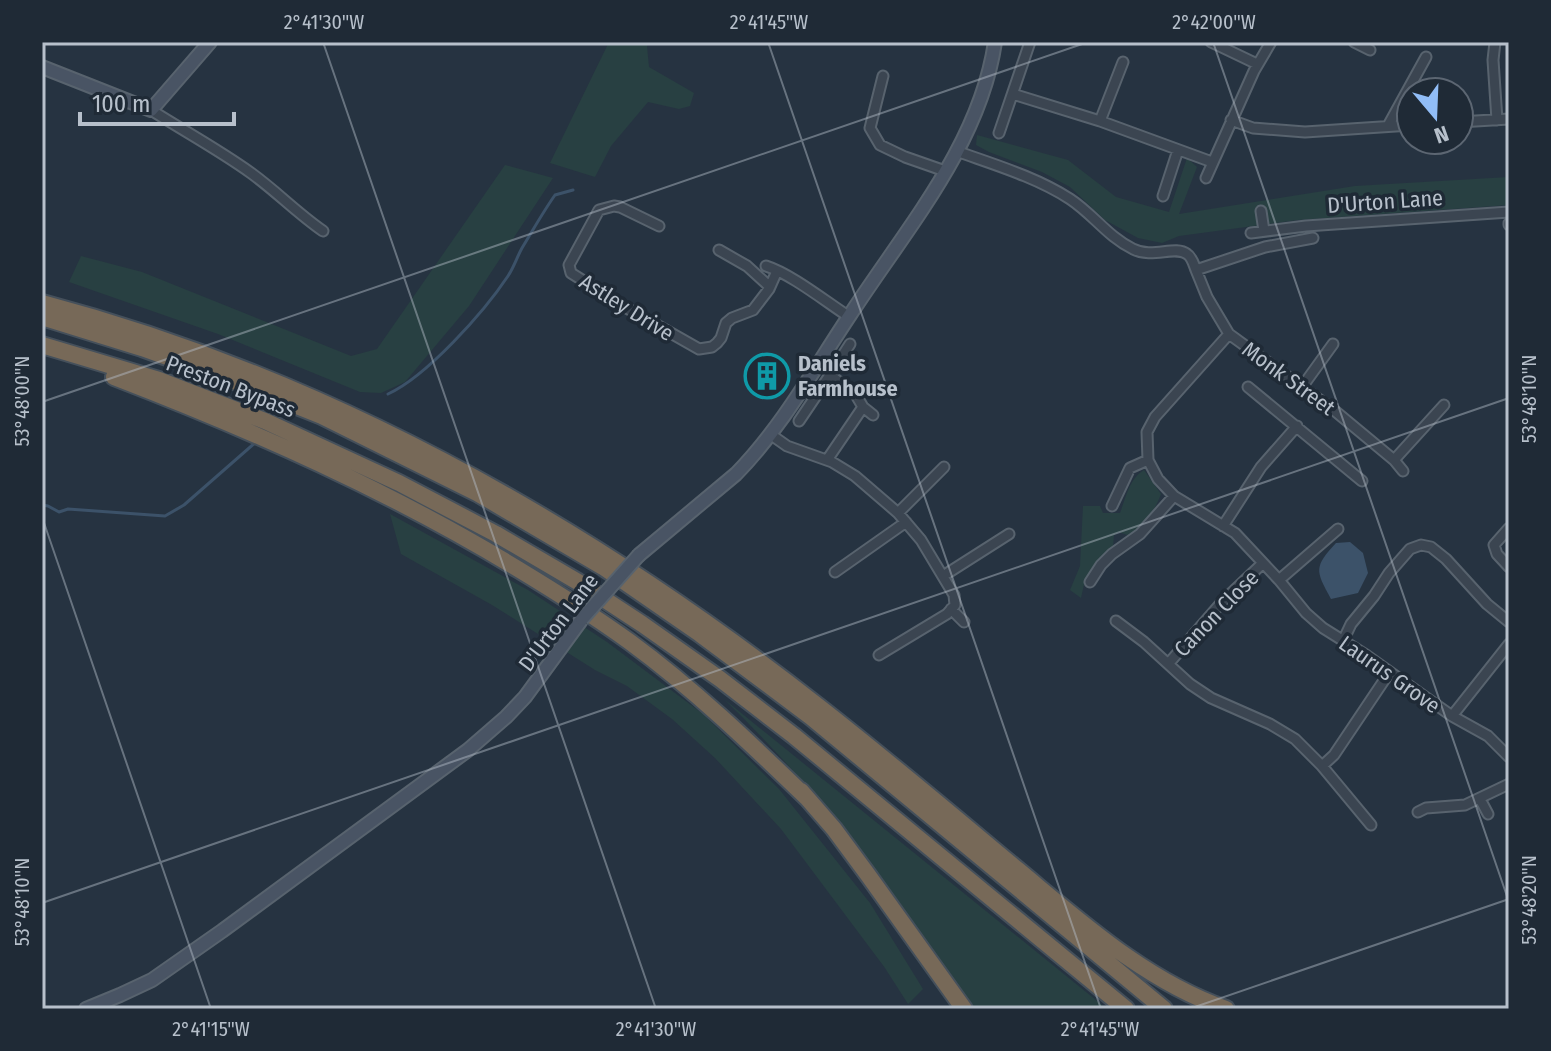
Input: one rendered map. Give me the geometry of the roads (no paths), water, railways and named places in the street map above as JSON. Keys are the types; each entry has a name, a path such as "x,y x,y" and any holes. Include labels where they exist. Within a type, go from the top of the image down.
{"highway":[{"path":"42,303 147,335 327,404 484,481 563,527 661,591 819,706 1110,945 1170,984 1226,1009"},
{"path":"42,317 142,348 322,416 477,493 603,567 811,717 1164,1009"},
{"path":"42,348 259,435 366,485 486,550 567,599 648,656 713,709 807,798"},
{"name":"Preston Bypass","path":"42,348 159,380 197,394 265,421 399,483"},
{"path":"399,483 492,540 633,634 718,704 767,750 860,863 964,1009"},
{"path":"399,483 578,582 720,679 818,755 1126,1009"}],"street":[{"path":"151,110 210,42"},
{"name":"D'Urton Lane","path":"86,1009 152,980 468,750 525,697 582,619 639,555 724,486 748,462 810,377 930,197 970,127 993,59 995,42"},
{"path":"999,133 1030,42"},
{"path":"1211,42 1257,64"},
{"path":"1206,178 1257,64 1271,42"},
{"path":"1354,42 1370,50"},
{"path":"1495,42 1493,60 1497,120"},
{"path":"1388,126 1426,57"},
{"path":"1100,121 1123,62"},
{"path":"42,67 151,110 249,171 323,231"},
{"path":"883,76 870,128 880,145 945,171"},
{"path":"1013,94 1100,121 1212,162"},
{"path":"1475,121 1509,119"},
{"path":"1231,120 1253,128 1305,132 1395,126"},
{"path":"1163,196 1178,150"},
{"name":"Monk Street","path":"956,151 1055,190 1075,202 1115,239 1135,251 1151,254 1175,250 1185,253 1190,257 1207,297 1229,334 1335,411 1403,471"},
{"name":"Astley Drive","path":"659,226 620,207 599,210 569,269 625,307 699,349 717,343 726,323 732,318 753,310 770,287 777,271"},
{"path":"1261,211 1264,231"},
{"name":"D'Urton Lane","path":"1251,233 1306,226 1509,212"},
{"path":"1196,270 1265,247 1313,238"},
{"path":"719,250 747,266 770,287"},
{"path":"766,266 848,316"},
{"path":"1112,506 1130,468 1148,460 1147,432 1155,417 1229,334"},
{"path":"799,421 850,344"},
{"path":"1302,387 1333,344"},
{"path":"830,375 856,395 863,407 873,415"},
{"path":"1248,387 1362,481"},
{"path":"1394,460 1444,405"},
{"path":"827,460 863,407"},
{"path":"1223,526 1261,467 1297,426"},
{"path":"770,434 787,446 827,460 855,476 898,513 921,540 954,595 955,605 947,614 879,655"},
{"name":"Laurus Grove","path":"1148,460 1158,479 1174,496 1235,533 1323,628 1452,716 1488,736 1509,757"},
{"path":"898,513 944,467"},
{"path":"1090,582 1101,565 1140,534 1174,496"},
{"path":"835,572 906,522"},
{"path":"1509,528 1494,545 1497,554 1509,567"},
{"path":"1279,580 1338,529"},
{"path":"943,576 1009,534"},
{"path":"1343,641 1351,624 1389,573 1410,549 1421,545 1431,547 1446,559 1487,604 1509,622"},
{"name":"Canon Close","path":"1169,663 1222,602 1263,563"},
{"path":"951,609 964,622"},
{"name":"Canon Close","path":"1116,621 1211,698 1270,724 1295,739 1371,825"},
{"path":"899,642 905,652"},
{"path":"1452,716 1509,644"},
{"path":"1322,766 1334,755 1389,673"},
{"path":"1418,812 1426,808 1465,805 1509,784"},
{"path":"1480,799 1488,814"}],"water":[{"path":"1350,542 1363,553 1368,573 1358,593 1331,599 1319,569 1336,543"}],"waterway":[{"path":"388,394 420,373 470,324 508,276 555,195 573,190"},
{"path":"42,505 59,512 68,509 165,516 184,505 256,442"}],"place":[{"name":"Daniels Farmhouse","path":"767,376"}]}
